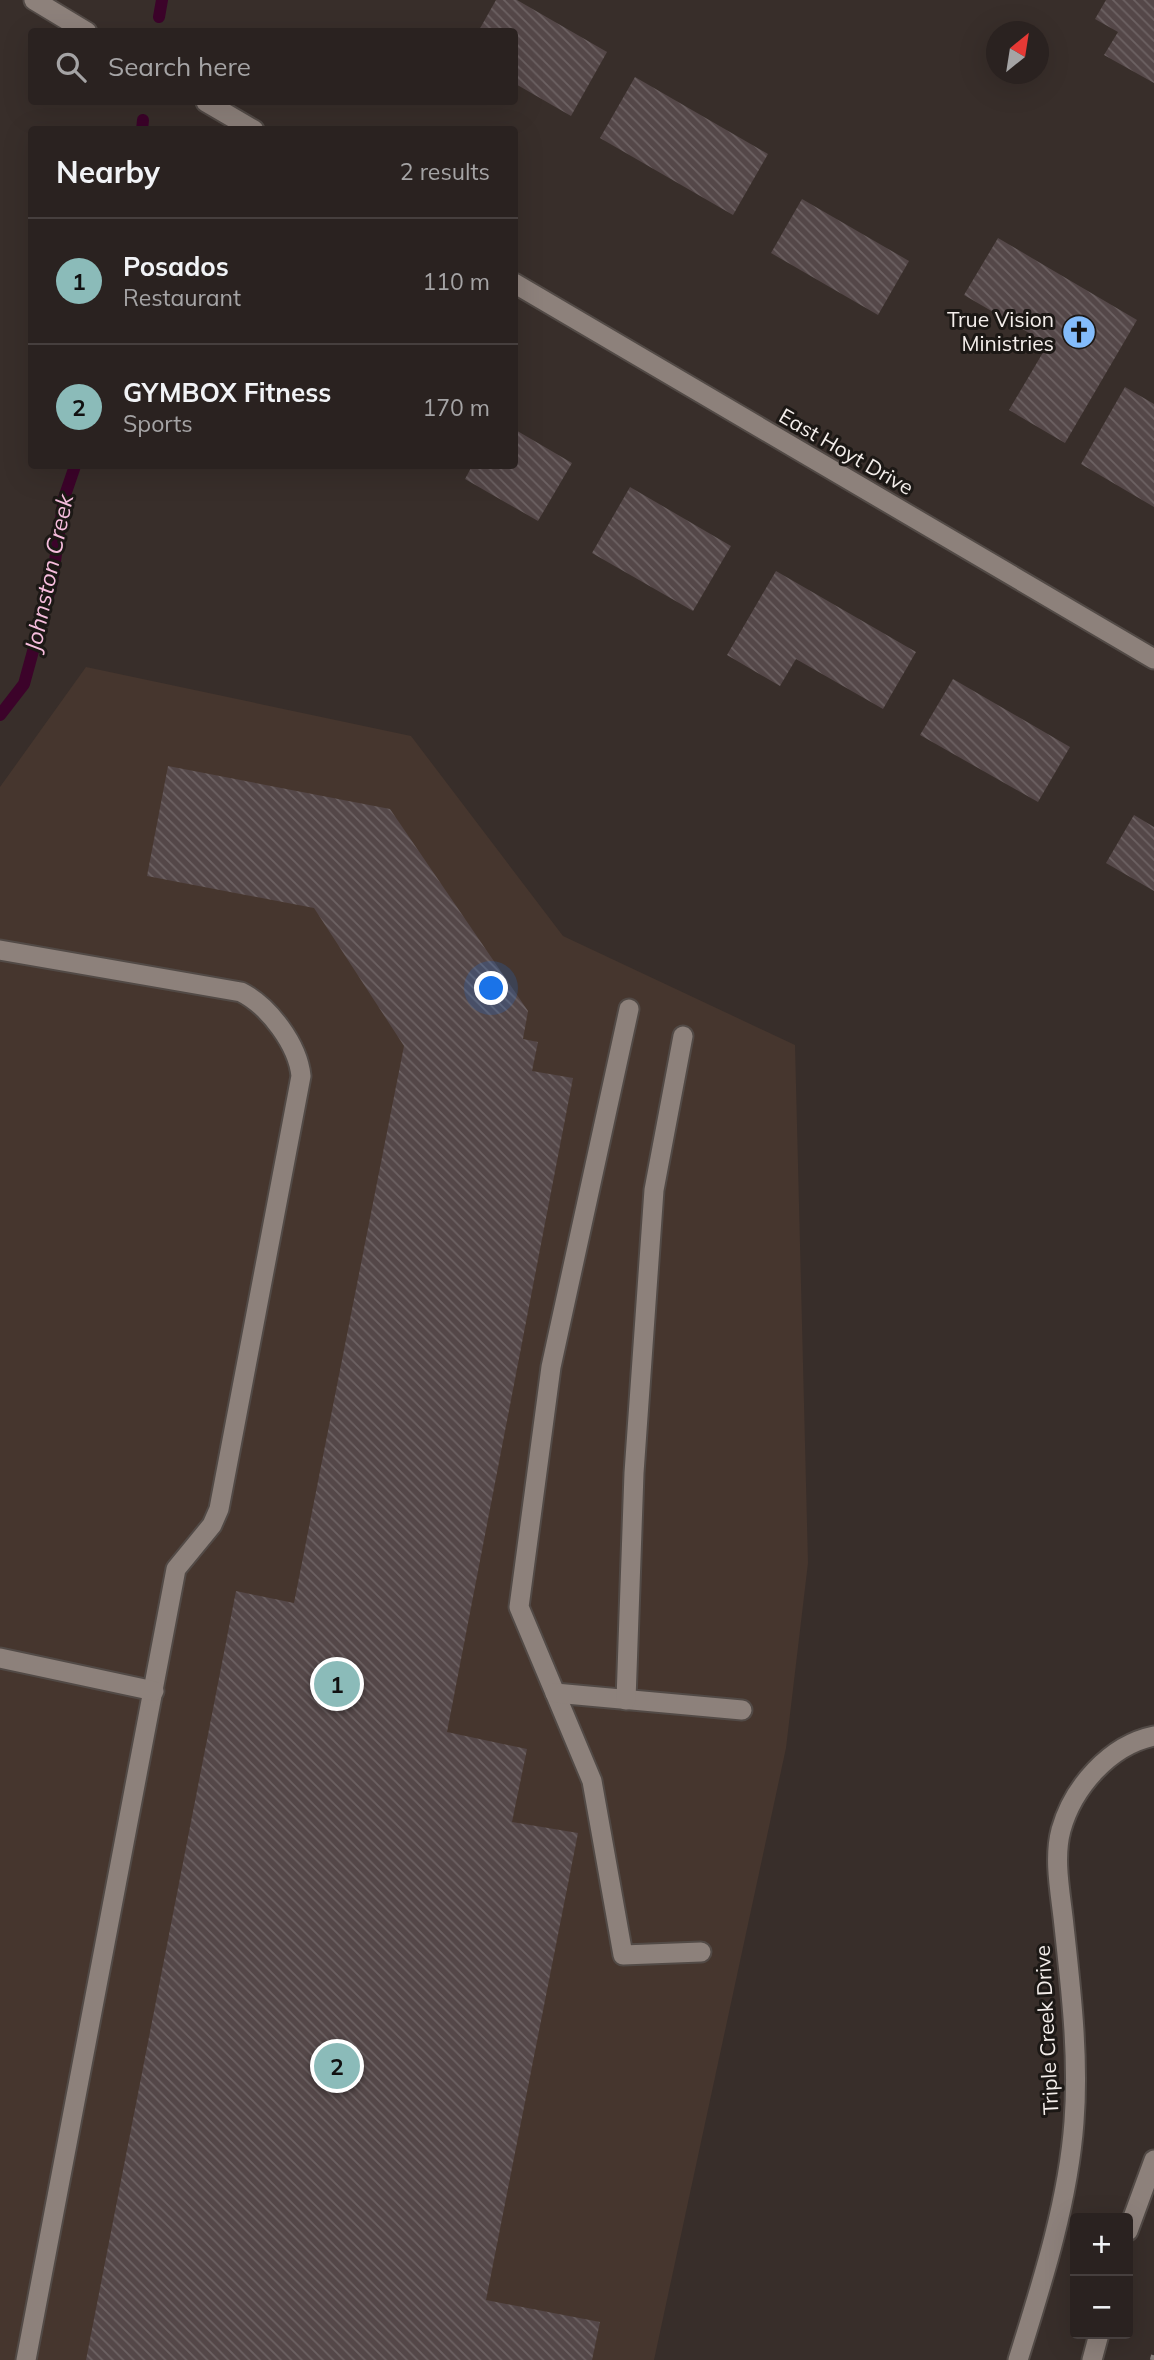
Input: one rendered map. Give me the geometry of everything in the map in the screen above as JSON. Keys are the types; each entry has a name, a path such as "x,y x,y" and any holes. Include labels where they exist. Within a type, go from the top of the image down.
{"street":[{"path":"34,0 80,28"},
{"path":"211,105 247,126"},
{"name":"East Hoyt Drive","path":"518,285 1154,659"},
{"path":"0,950 241,992 270,1014 295,1050 300,1065 300,1089 219,1509 212,1525 176,1569 26,2360"},
{"path":"629,1009 551,1367 519,1607 593,1781 623,1955 701,1952"},
{"path":"626,1700 634,1473 654,1190 683,1037"},
{"path":"0,1658 154,1691"},
{"path":"555,1693 742,1710"},
{"name":"Triple Creek Drive","path":"1018,2360 1053,2241 1074,2124 1076,2082 1071,1997 1058,1860 1061,1831 1073,1801 1094,1773 1121,1749 1154,1735"},
{"path":"1133,2217 1154,2160"},
{"path":"1092,2360 1098,2339"}],"path":[{"path":"1152,2360 1154,2353"}],"shaded area":[{"path":"86,667 411,736 563,936 795,1045 808,1563 786,1748 654,2360 0,2360 0,787"}],"building":[{"path":"496,0 517,0 607,52 571,116 518,85 518,28 480,28"},
{"path":"1106,0 1154,0 1154,83 1104,55 1118,32 1095,19"},
{"path":"635,77 768,154 733,215 600,138"},
{"path":"802,199 909,261 878,315 771,253"},
{"name":"True Vision Ministries","path":"998,238 1137,320 1065,443 1009,410 1048,344 964,295"},
{"path":"1125,387 1154,404 1154,507 1081,464"},
{"path":"518,431 572,463 538,521 465,479 470,469 518,469"},
{"path":"630,487 731,546 693,611 592,553"},
{"path":"776,571 916,652 883,709 796,659 780,686 727,655"},
{"path":"953,679 1070,747 1038,802 920,735"},
{"path":"168,766 390,809 528,1011 523,1039 538,1042 532,1071 573,1078 447,1732 527,1749 512,1822 578,1833 486,2300 600,2322 592,2360 86,2360 236,1591 294,1603 404,1046 314,908 147,876"},
{"path":"1134,815 1154,827 1154,891 1106,863"}],"waterway":[{"name":"Johnston Creek","path":"159,17 162,0"},
{"name":"Johnston Creek","path":"142,126 143,120"},
{"name":"Johnston Creek","path":"0,715 24,684 52,582 64,498 74,469"}],"place":[{"name":"True Vision Ministries","path":"1079,332"},
{"name":"Posados","path":"337,1684"},
{"name":"GYMBOX Fitness","path":"337,2066"}]}
